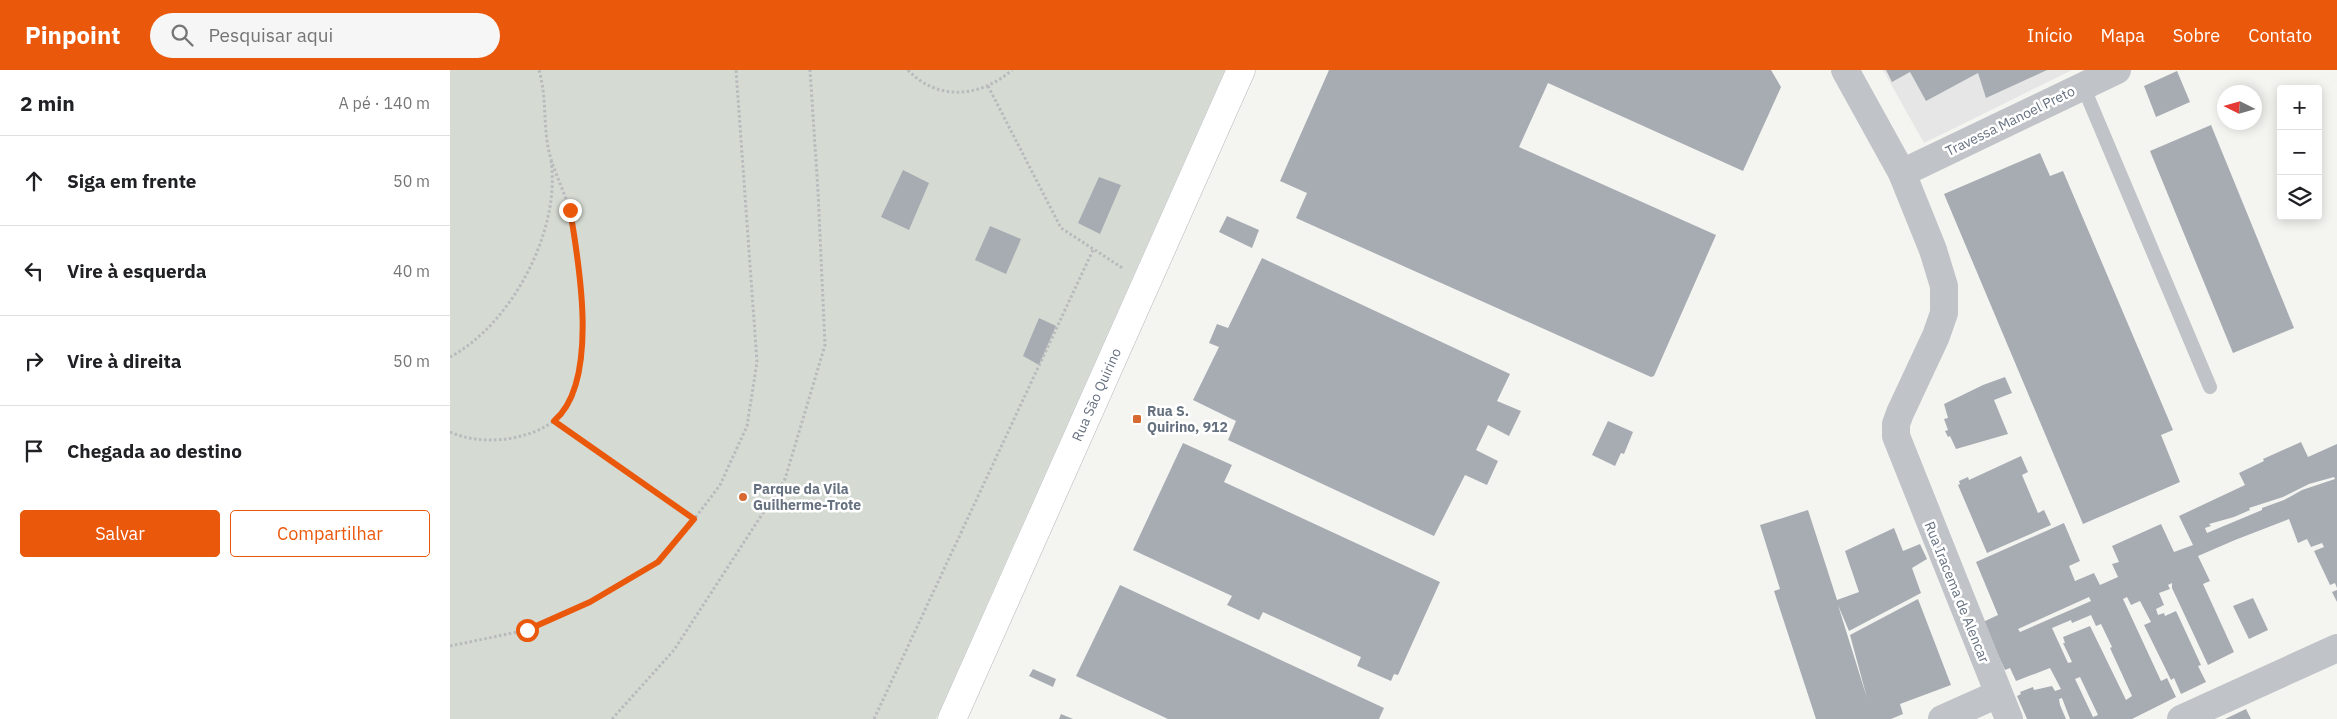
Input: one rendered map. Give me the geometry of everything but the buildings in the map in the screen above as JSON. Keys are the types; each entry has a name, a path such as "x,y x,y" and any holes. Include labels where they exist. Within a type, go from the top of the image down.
{"street":[{"name":"Rua São Quirino","path":"952,719 1241,70"},
{"name":"Rua Iracema de Alencar","path":"1845,70 1902,173 1933,250 1944,286 1944,313 1936,336 1896,424 1896,436 2009,719"},
{"name":"Travessa Manoel Preto","path":"1902,173 2117,70"},
{"path":"2181,719 2337,648"},
{"path":"1942,719 1998,694"}],"lane":[{"path":"2083,86 2210,387"}],"path":[{"path":"450,357 460,352 486,330 520,287 534,258 549,212 552,171 545,89 539,70"},
{"path":"450,646 527,630 590,602 658,562 720,485 747,426 757,362 736,70"},
{"path":"612,719 674,650 785,479 825,345 810,70"},
{"path":"908,70 929,86 952,93 977,91 998,82 1012,70"},
{"path":"988,86 1061,228 1126,270"},
{"path":"450,432 475,439 502,440 539,430 554,421 572,398 578,381 582,305 580,268 570,210 549,152"},
{"path":"874,719 1093,250"},
{"path":"554,421 694,519"}],"shaded area":[{"name":"Parque da Vila Guilherme-Trote","path":"450,70 1225,70 936,719 450,719"},
{"path":"1883,70 2072,70 1924,143"}],"place":[{"name":"Rua S. Quirino, 912","path":"1137,419"},
{"name":"Parque da Vila Guilherme-Trote","path":"743,497"}],"route":[{"path":"527,630 590,602 658,562 694,519 554,421 560,416 572,398 578,381 580,362 582,305 580,268 570,210"}]}
